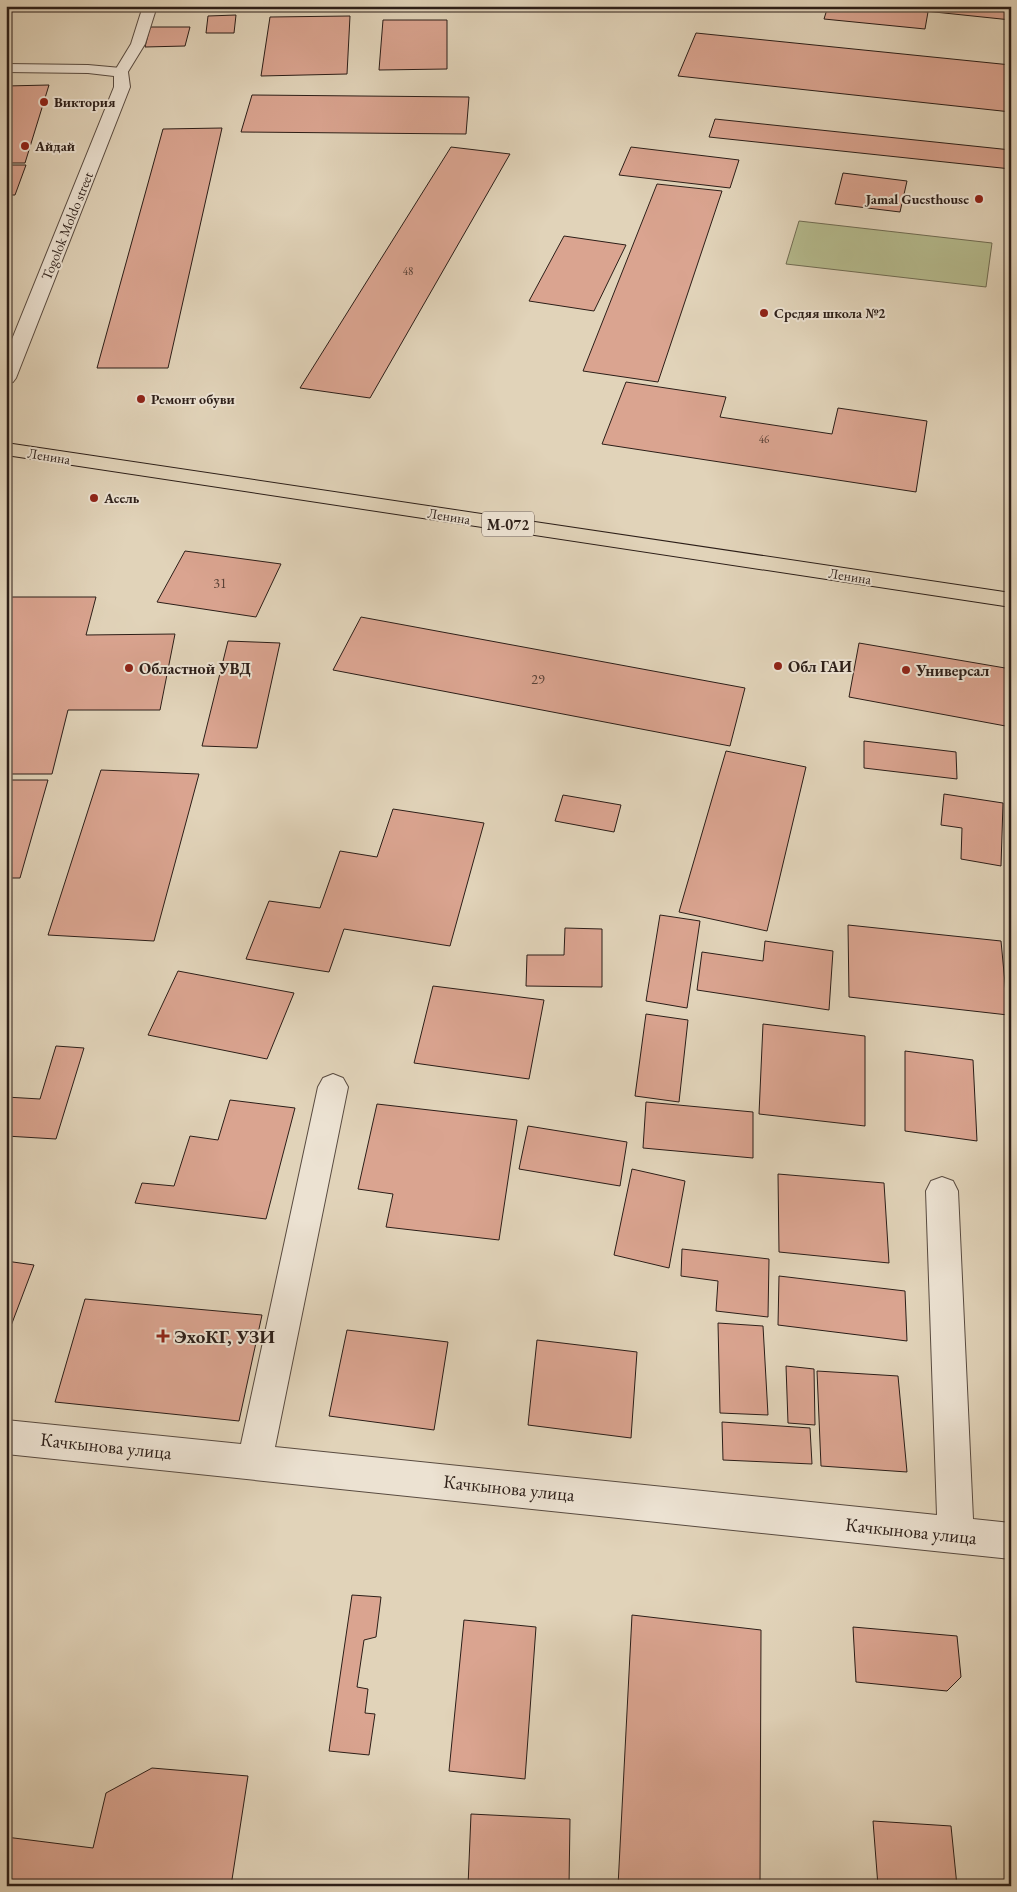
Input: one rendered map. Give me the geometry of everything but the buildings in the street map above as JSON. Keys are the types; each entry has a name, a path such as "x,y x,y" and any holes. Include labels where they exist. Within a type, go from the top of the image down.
{"main road":[{"name":"Ленина","path":"6,449 1011,600"}],"street":[{"path":"6,68 88,68 121,72 138,44 150,6"},
{"name":"Togolok Moldo street","path":"6,378 122,87 121,72"},
{"path":"254,1461 333,1087"},
{"path":"942,1191 956,1535"},
{"name":"Качкынова улица","path":"6,1436 1011,1541"}],"green space":[{"path":"799,221 992,243 986,287 786,264"}],"place":[{"name":"Виктория","path":"44,102"},
{"name":"Айдай","path":"25,146"},
{"name":"Jamal Guesthouse","path":"979,199"},
{"name":"Средяя школа №2","path":"764,313"},
{"name":"Ремонт обуви","path":"141,399"},
{"name":"Асель","path":"94,498"},
{"name":"Обл ГАИ","path":"778,666"},
{"name":"Областной УВД","path":"129,668"},
{"name":"Универсал","path":"906,670"},
{"name":"ЭхоКГ, УЗИ","path":"163,1336"}]}
